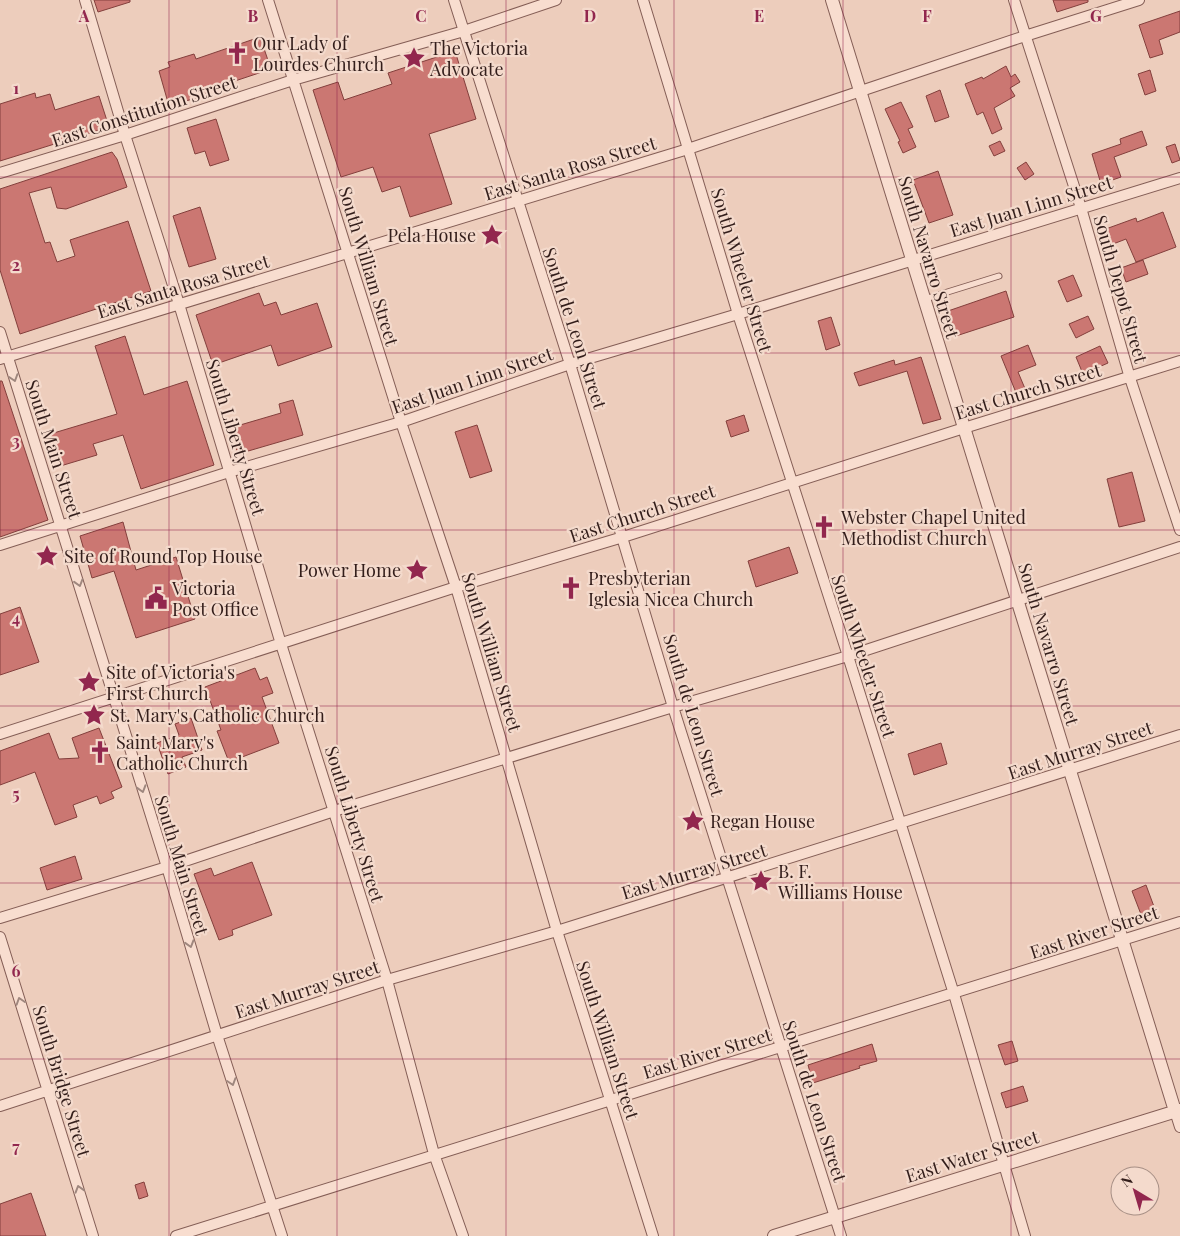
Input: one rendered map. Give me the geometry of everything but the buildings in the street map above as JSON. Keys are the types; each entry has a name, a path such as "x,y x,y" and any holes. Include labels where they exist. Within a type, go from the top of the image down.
{"street":[{"name":"South Liberty Street","path":"85,0 281,644 387,980 434,1154 463,1236"},
{"name":"South William Street","path":"268,0 401,422 456,586 557,931 654,1236"},
{"name":"South de Leon Street","path":"454,0 570,364 673,707 841,1236"},
{"name":"East Constitution Street","path":"0,173 125,135 293,80 464,31 556,0"},
{"name":"South Wheeler Street","path":"643,0 738,314 954,994 1025,1236"},
{"name":"South Navarro Street","path":"832,0 1122,940 1178,1110 1180,1127"},
{"name":"South Depot Street","path":"1014,0 1080,208 1130,378 1180,530"},
{"name":"East Santa Rosa Street","path":"4,358 688,149 1025,36 1139,0"},
{"name":"East Juan Linn Street","path":"0,545 229,472 401,422 570,364 1180,178"},
{"name":"South Main Street","path":"0,332 4,358 61,526 217,1035 282,1236"},
{"name":"East Church Street","path":"0,734 456,586 623,537 792,482 1180,361"},
{"path":"0,918 167,867 334,811 673,707 848,656 1180,547"},
{"name":"East Murray Street","path":"0,1106 387,980 557,931 1180,735"},
{"name":"East River Street","path":"176,1236 1180,922"},
{"name":"South Bridge Street","path":"0,937 93,1236"},
{"name":"East Water Street","path":"774,1236 1178,1110"}],"lane":[{"path":"924,300 999,276"}],"place":[{"name":"Our Lady of Lourdes Church","path":"237,53"},
{"name":"The Victoria Advocate","path":"414,58"},
{"name":"Pela House","path":"492,235"},
{"name":"Webster Chapel United Methodist Church","path":"824,527"},
{"name":"Site of Round Top House","path":"47,556"},
{"name":"Power Home","path":"417,570"},
{"name":"Presbyterian Iglesia Nicea Church","path":"571,588"},
{"name":"Victoria Post Office","path":"156,598"},
{"name":"Site of Victoria's First Church","path":"89,682"},
{"name":"St. Mary's Catholic Church","path":"94,715"},
{"name":"Saint Mary's Catholic Church","path":"100,752"},
{"name":"Regan House","path":"693,821"},
{"name":"B. F. Williams House","path":"761,881"}]}
